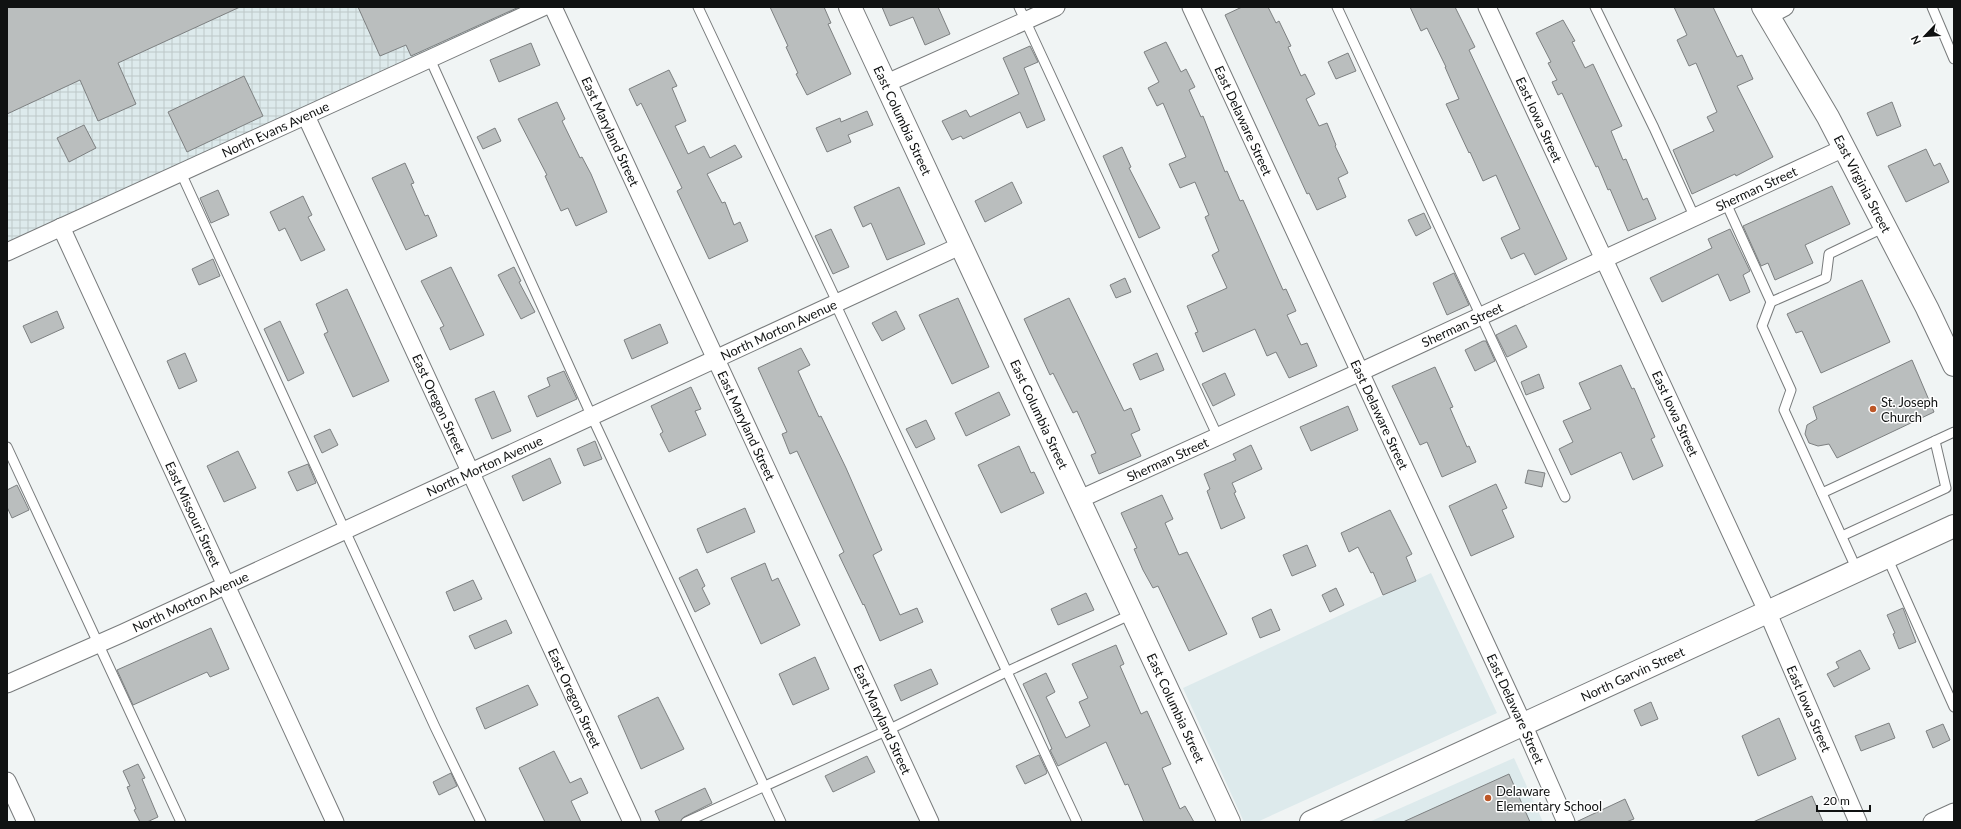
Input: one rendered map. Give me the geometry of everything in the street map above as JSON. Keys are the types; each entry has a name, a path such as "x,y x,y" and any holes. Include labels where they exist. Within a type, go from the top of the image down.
{"main road":[{"name":"East Columbia Street","path":"850,7 887,83 1229,822"},
{"name":"East Virginia Street","path":"1772,10 1794,59 1844,148 1927,308 1954,365"},
{"name":"North Garvin Street","path":"1310,822 1954,526"}],"street":[{"name":"North Evans Avenue","path":"7,252 543,7"},
{"name":"East Maryland Street","path":"553,7 930,822"},
{"path":"887,83 1022,14 1056,7"},
{"name":"East Delaware Street","path":"1191,7 1523,724 1566,822"},
{"name":"East Iowa Street","path":"1487,7 1767,612 1858,822"},
{"name":"East Oregon Street","path":"306,116 632,822"},
{"name":"Sherman Street","path":"1080,499 1481,317 1844,148"},
{"name":"East Missouri Street","path":"61,227 335,822"},
{"name":"North Morton Avenue","path":"7,684 226,585 716,357 962,245"},
{"path":"7,781 26,822"},
{"path":"1932,822 1954,812"}],"lane":[{"path":"698,7 1077,822"},
{"path":"1337,7 1565,497"},
{"path":"1595,7 1654,128 1695,218"},
{"path":"1932,7 1954,59"},
{"path":"1022,14 1218,437"},
{"path":"430,59 592,416 781,822"},
{"path":"181,173 346,529 435,726 481,822"},
{"path":"1726,203 1771,302 1762,326 1791,390 1784,410 1857,570"},
{"path":"1771,302 1826,278 1828,254 1885,227"},
{"path":"1822,493 1954,432"},
{"path":"1842,536 1946,488 1935,441"},
{"path":"7,447 182,822"},
{"path":"1887,557 1954,708"},
{"path":"686,822 888,730 1006,672 1132,614"}],"shaded area":[{"path":"7,7 538,7 7,247"},
{"path":"1431,573 1497,713 1257,822 1244,822 1183,688"},
{"path":"1514,758 1543,822 1369,822"}],"building":[{"path":"7,7 240,7 118,63 136,104 98,121 80,80 7,114"},
{"path":"358,7 519,7 411,56 406,45 380,56"},
{"path":"770,7 824,7 831,23 828,24 851,74 807,95 796,74 798,73 786,47 788,46"},
{"path":"882,7 938,7 950,34 925,45 913,17 890,26"},
{"path":"1242,7 1268,7 1276,23 1279,21 1291,46 1288,47 1301,76 1305,74 1315,94 1306,99 1319,126 1327,123 1336,145 1335,146 1348,173 1338,178 1346,197 1317,210 1309,193 1307,194 1225,15"},
{"path":"1410,7 1455,7 1475,47 1469,50 1567,259 1535,275 1524,253 1511,259 1501,238 1520,229 1496,175 1483,181 1470,152 1469,153 1446,104 1459,99 1446,67 1427,28 1421,31"},
{"path":"1674,7 1713,7 1737,57 1742,55 1753,79 1737,86 1773,157 1736,176 1735,174 1692,194 1673,150 1714,131 1707,117 1717,112 1696,63 1689,66 1677,40 1687,35"},
{"path":"1563,20 1575,41 1572,42 1585,68 1593,64 1601,81 1622,126 1611,131 1623,160 1626,159 1643,200 1647,198 1656,219 1628,231 1610,189 1608,190 1598,166 1596,167 1562,93 1558,95 1552,82 1557,80 1548,63 1551,62 1536,33"},
{"path":"1166,42 1181,72 1186,69 1195,87 1189,90 1201,117 1203,116 1225,172 1227,171 1240,201 1243,200 1283,290 1286,289 1296,311 1287,315 1301,345 1307,343 1317,366 1289,378 1276,352 1267,356 1255,329 1203,352 1195,333 1198,332 1187,306 1227,288 1212,255 1219,251 1205,217 1209,215 1195,182 1180,188 1169,164 1186,157 1163,103 1157,106 1148,88 1159,82 1144,52"},
{"path":"531,43 540,65 499,82 490,60"},
{"path":"1030,46 1038,62 1024,68 1045,120 1027,128 1020,112 963,139 961,136 952,140 942,121 966,110 970,117 1019,94 1003,58"},
{"path":"1348,53 1356,71 1336,79 1328,62"},
{"path":"669,70 677,86 672,88 686,121 675,126 688,154 704,146 710,158 735,145 742,157 707,174 722,203 725,202 734,225 740,222 748,241 709,259 677,191 682,188 641,103 637,106 629,89"},
{"path":"244,76 263,116 187,152 168,112"},
{"path":"557,102 565,119 562,121 580,158 582,157 591,174 607,212 576,226 568,208 561,211 545,176 547,175 518,119"},
{"path":"1892,102 1901,126 1877,136 1867,113"},
{"path":"867,111 873,125 848,135 851,142 827,152 816,128 840,118 841,122"},
{"path":"84,125 96,148 69,162 57,138"},
{"path":"495,128 501,141 483,149 477,137"},
{"path":"1122,147 1131,167 1129,168 1160,228 1139,238 1103,156"},
{"path":"1926,149 1934,166 1940,163 1949,182 1906,202 1888,166"},
{"path":"405,163 414,183 411,184 425,216 428,215 437,236 406,250 372,178"},
{"path":"1012,182 1022,203 985,222 975,201"},
{"path":"1832,186 1850,224 1805,245 1813,263 1775,280 1768,263 1761,266 1743,226"},
{"path":"899,187 925,244 887,260 871,223 863,227 854,207"},
{"path":"218,190 229,215 211,223 200,198"},
{"path":"303,196 312,215 308,217 325,250 301,261 285,228 279,231 270,212"},
{"path":"1424,213 1431,228 1416,236 1408,220"},
{"path":"831,229 849,267 833,274 815,236"},
{"path":"1730,229 1750,271 1743,275 1750,292 1730,301 1718,274 1662,302 1650,278 1712,248 1708,239"},
{"path":"213,259 220,276 199,285 192,269"},
{"path":"451,267 484,335 450,350 440,328 444,326 421,281"},
{"path":"514,267 521,281 519,282 535,312 521,319 498,275"},
{"path":"1454,273 1469,305 1447,315 1433,283"},
{"path":"1125,278 1131,292 1116,298 1110,285"},
{"path":"1862,280 1890,342 1821,373 1802,331 1796,333 1787,314"},
{"path":"347,289 389,381 353,397 324,334 328,332 316,304"},
{"path":"958,298 989,367 952,384 919,315"},
{"path":"1069,298 1124,411 1131,408 1140,430 1131,434 1141,456 1099,474 1091,455 1096,453 1077,411 1073,413 1053,373 1050,375 1024,319"},
{"path":"57,311 64,328 31,343 23,326"},
{"path":"896,311 905,329 882,341 872,323"},
{"path":"280,321 304,373 288,381 264,329"},
{"path":"660,324 668,343 632,359 624,340"},
{"path":"1516,325 1527,347 1507,357 1496,335"},
{"path":"1486,341 1495,361 1475,371 1465,350"},
{"path":"801,348 810,365 798,371 819,417 821,416 846,468 882,550 873,555 900,615 917,608 923,622 880,641 864,604 863,605 839,555 844,552 797,451 790,454 782,434 787,432 758,368"},
{"path":"185,353 197,381 179,389 167,361"},
{"path":"1157,353 1164,370 1140,380 1133,364"},
{"name":"St. Joseph Church","path":"1912,360 1934,412 1837,458 1829,444 1818,446 1809,443 1805,434 1807,425 1817,419 1813,407"},
{"path":"1621,365 1632,389 1634,388 1655,437 1651,439 1663,466 1633,480 1621,452 1571,475 1559,449 1573,442 1563,421 1591,409 1579,383"},
{"path":"1435,367 1453,407 1450,408 1467,447 1469,446 1476,462 1442,477 1427,442 1420,445 1392,386"},
{"path":"564,371 577,399 537,417 528,396 550,386 547,378"},
{"path":"1225,373 1235,395 1213,406 1202,384"},
{"path":"1539,374 1544,388 1526,395 1521,382"},
{"path":"691,387 701,409 695,411 706,435 669,452 660,434 663,432 651,406"},
{"path":"494,391 511,431 492,439 475,399"},
{"path":"999,392 1010,415 966,436 955,413"},
{"path":"1348,406 1358,430 1311,451 1300,427"},
{"path":"926,420 935,439 916,448 906,429"},
{"path":"330,429 338,445 322,453 314,436"},
{"path":"595,441 602,459 584,466 577,449"},
{"path":"1251,445 1262,469 1232,483 1236,492 1234,493 1245,518 1221,529 1207,491 1210,489 1204,474 1236,460 1233,454"},
{"path":"1019,446 1031,473 1034,472 1044,493 1001,513 978,465"},
{"path":"238,451 256,488 224,502 207,466"},
{"path":"550,458 561,483 523,501 512,476"},
{"path":"308,464 316,483 297,491 288,472"},
{"path":"1528,470 1545,473 1542,487 1525,483"},
{"path":"1496,484 1507,508 1502,510 1514,537 1471,556 1449,506"},
{"path":"17,485 29,510 12,518 7,507 7,490"},
{"path":"1162,495 1173,519 1165,523 1179,555 1187,552 1227,634 1189,651 1158,586 1153,588 1143,570 1134,549 1137,548 1121,513"},
{"path":"745,508 755,532 707,553 697,529"},
{"path":"1390,510 1412,554 1406,557 1416,581 1383,595 1373,572 1371,573 1358,547 1349,552 1341,533"},
{"path":"1307,545 1316,566 1292,576 1283,555"},
{"path":"765,563 772,581 778,578 800,625 761,644 731,578"},
{"path":"697,569 705,586 702,588 710,604 695,612 679,578"},
{"path":"473,580 482,599 454,611 446,592"},
{"path":"1336,588 1344,605 1330,612 1322,595"},
{"path":"1086,593 1094,610 1058,625 1051,609"},
{"path":"1903,608 1916,642 1899,649 1893,634 1895,633 1887,615"},
{"path":"1271,609 1280,630 1260,638 1252,618"},
{"path":"506,620 512,633 475,649 469,636"},
{"path":"211,628 229,669 210,677 207,672 133,705 117,670"},
{"path":"1116,645 1124,664 1120,666 1141,714 1147,711 1171,764 1162,768 1180,809 1185,806 1194,822 1144,822 1128,784 1125,785 1106,742 1058,766 1050,750 1052,749 1023,684 1046,673 1055,692 1046,697 1066,738 1090,726 1079,702 1088,698 1072,664"},
{"path":"1860,650 1870,669 1834,687 1827,674 1839,668 1836,662"},
{"path":"815,657 829,689 793,705 779,674"},
{"path":"931,669 938,684 901,701 894,685"},
{"path":"528,685 538,705 485,729 476,708"},
{"path":"658,697 684,749 641,769 618,716"},
{"path":"1651,702 1658,719 1641,726 1634,710"},
{"path":"1779,718 1796,759 1758,776 1742,736"},
{"path":"1889,723 1895,738 1861,751 1855,736"},
{"path":"1943,724 1950,740 1933,748 1926,731"},
{"path":"554,751 570,783 581,778 588,793 571,801 581,822 545,822 519,768"},
{"path":"1039,755 1047,772 1046,774 1025,784 1016,766"},
{"path":"867,756 875,772 833,792 825,776"},
{"path":"138,764 145,778 142,779 158,817 147,822 140,822 134,810 136,809 127,787 130,786 123,771"},
{"path":"451,773 457,786 439,795 433,782"},
{"name":"Delaware Elementary School","path":"1509,774 1530,822 1403,822"},
{"path":"705,788 712,803 684,817 680,822 660,822 655,811"},
{"path":"1812,796 1823,822 1753,822"},
{"path":"1625,799 1634,819 1626,822 1576,822"}],"place":[{"name":"St. Joseph Church","path":"1873,409"},
{"name":"Delaware Elementary School","path":"1488,798"}]}
